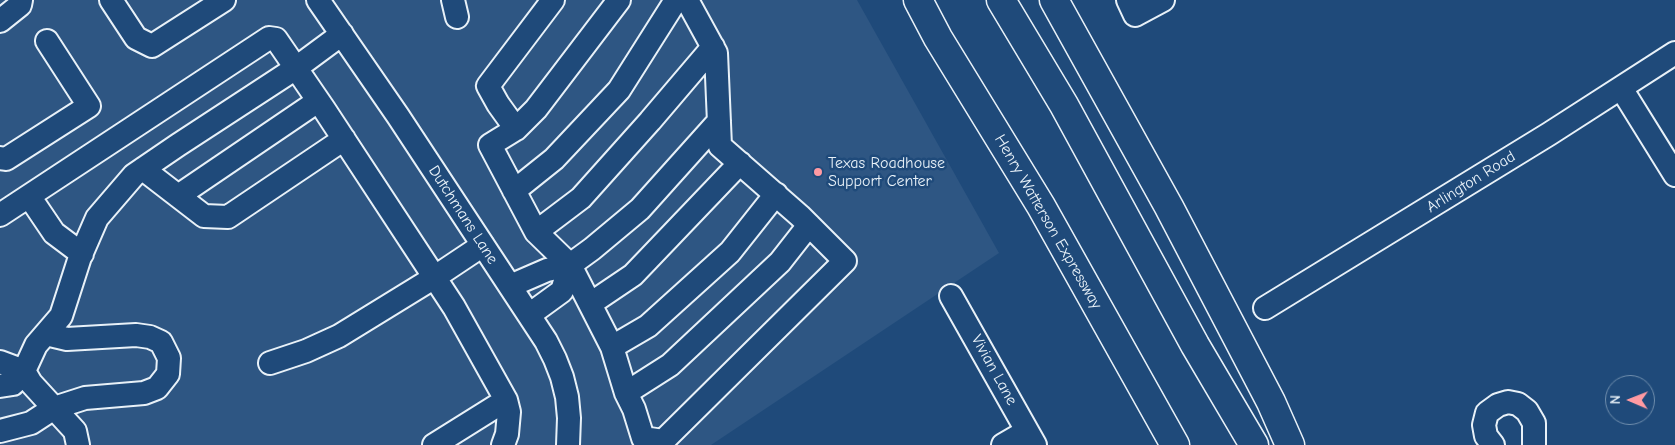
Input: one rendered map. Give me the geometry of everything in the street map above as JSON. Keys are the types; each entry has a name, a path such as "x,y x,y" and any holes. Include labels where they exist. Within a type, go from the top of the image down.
{"highway":[{"path":"911,0 938,38"},
{"name":"Henry Watterson Expressway","path":"918,0 938,38 1041,206 1175,445"},
{"path":"1001,0 1064,105 1195,345 1254,445"},
{"path":"1054,0 1169,207 1271,402 1290,445"}],"street":[{"path":"0,20 20,5 21,0"},
{"path":"111,0 136,38 152,46 224,0"},
{"name":"Dutchmans Lane","path":"318,0 483,245 556,358 562,377 569,418 568,445"},
{"path":"516,129 488,86 553,0"},
{"path":"619,0 536,109 516,129 490,145 536,232 570,265 612,347 626,393 634,409 643,438 663,441 845,261 776,194 720,146 716,53 687,0"},
{"path":"514,191 554,159 619,90 676,0"},
{"path":"1131,8 1163,0"},
{"path":"0,386 13,384 24,371 36,345 61,316 82,254 97,218 134,175 296,68 342,34"},
{"path":"0,215 268,38 276,39 454,307 506,400 509,412 504,445"},
{"path":"0,158 6,159 89,106 47,41"},
{"path":"536,232 582,198 713,46"},
{"name":"Arlington Road","path":"1265,308 1621,88 1675,52"},
{"path":"1621,88 1675,175"},
{"path":"178,196 318,101"},
{"path":"510,286 547,270 570,265 592,249 640,208 719,121"},
{"path":"143,169 204,216 228,217 344,139"},
{"path":"590,304 633,276 740,163"},
{"path":"612,347 648,326 730,252 776,194"},
{"path":"29,196 54,232 82,254"},
{"path":"626,393 670,365 780,262 809,225"},
{"path":"270,363 306,351 339,336 483,245"},
{"path":"529,315 562,291 570,265"},
{"name":"Vivian Lane","path":"952,296 1031,438"},
{"path":"0,431 31,423 54,408 86,398 144,393 157,388 168,374 169,358 161,342 150,337 136,334 67,339 46,334"},
{"path":"0,362 24,371 31,383 75,431 78,445"},
{"path":"434,445 506,400"},
{"path":"1493,445 1486,436 1484,425 1487,413 1498,405 1508,402 1518,404 1527,411 1534,422 1534,445"},
{"path":"1003,445 1031,438"}],"shaded area":[{"path":"0,0 857,0 999,253 711,445 0,445"}],"place":[{"name":"Texas Roadhouse Support Center","path":"818,172"}]}
